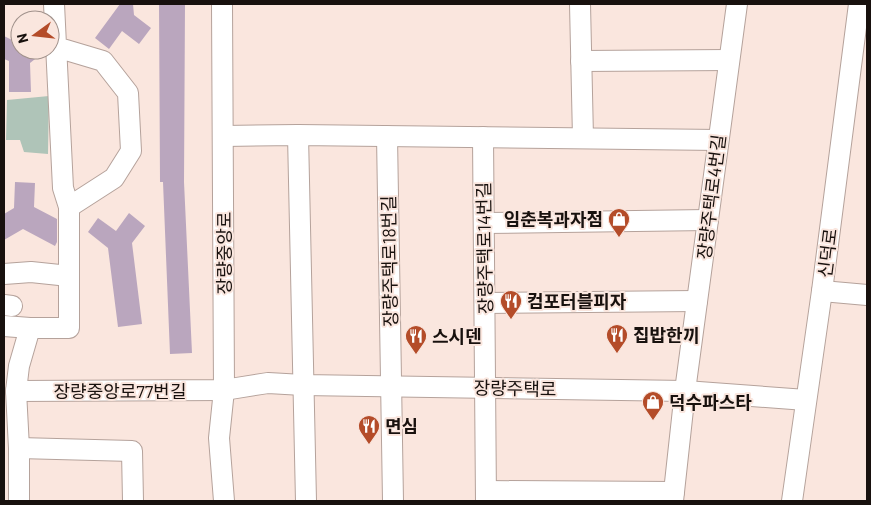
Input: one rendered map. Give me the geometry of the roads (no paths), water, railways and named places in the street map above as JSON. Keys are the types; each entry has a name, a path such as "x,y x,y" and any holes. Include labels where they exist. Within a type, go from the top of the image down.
{"street":[{"name":"장량중앙로","path":"222,4 224,390 220,438 224,501"},
{"path":"580,4 583,138"},
{"name":"장량주택로4번길","path":"673,497 685,391 737,4"},
{"name":"신덕로","path":"792,501 861,16"},
{"path":"60,48 103,61 128,93 131,151 114,178 69,207"},
{"path":"4,326 69,328 69,207 63,188 57,60"},
{"path":"581,61 730,60"},
{"path":"224,136 298,135 718,140"},
{"path":"298,135 306,501"},
{"name":"장량주택로18번길","path":"387,136 393,501"},
{"name":"장량주택로14번길","path":"483,137 486,496"},
{"path":"484,223 708,220"},
{"path":"4,274 31,272 69,276"},
{"path":"822,291 867,295"},
{"path":"485,303 697,301"},
{"path":"19,501 16,391 20,366 30,328"},
{"name":"장량주택로","path":"224,390 268,382 302,385 390,387 685,391 806,400"},
{"name":"장량중앙로77번길","path":"16,391 224,390"},
{"path":"19,448 132,451 133,501"},
{"path":"486,496 673,497"}],"place":[{"name":"임춘복과자점","path":"619,238"},
{"name":"컴포터블피자","path":"511,320"},
{"name":"집밥한끼","path":"617,354"},
{"name":"스시덴","path":"416,355"},
{"name":"덕수파스타","path":"653,421"},
{"name":"면심","path":"369,445"}]}
